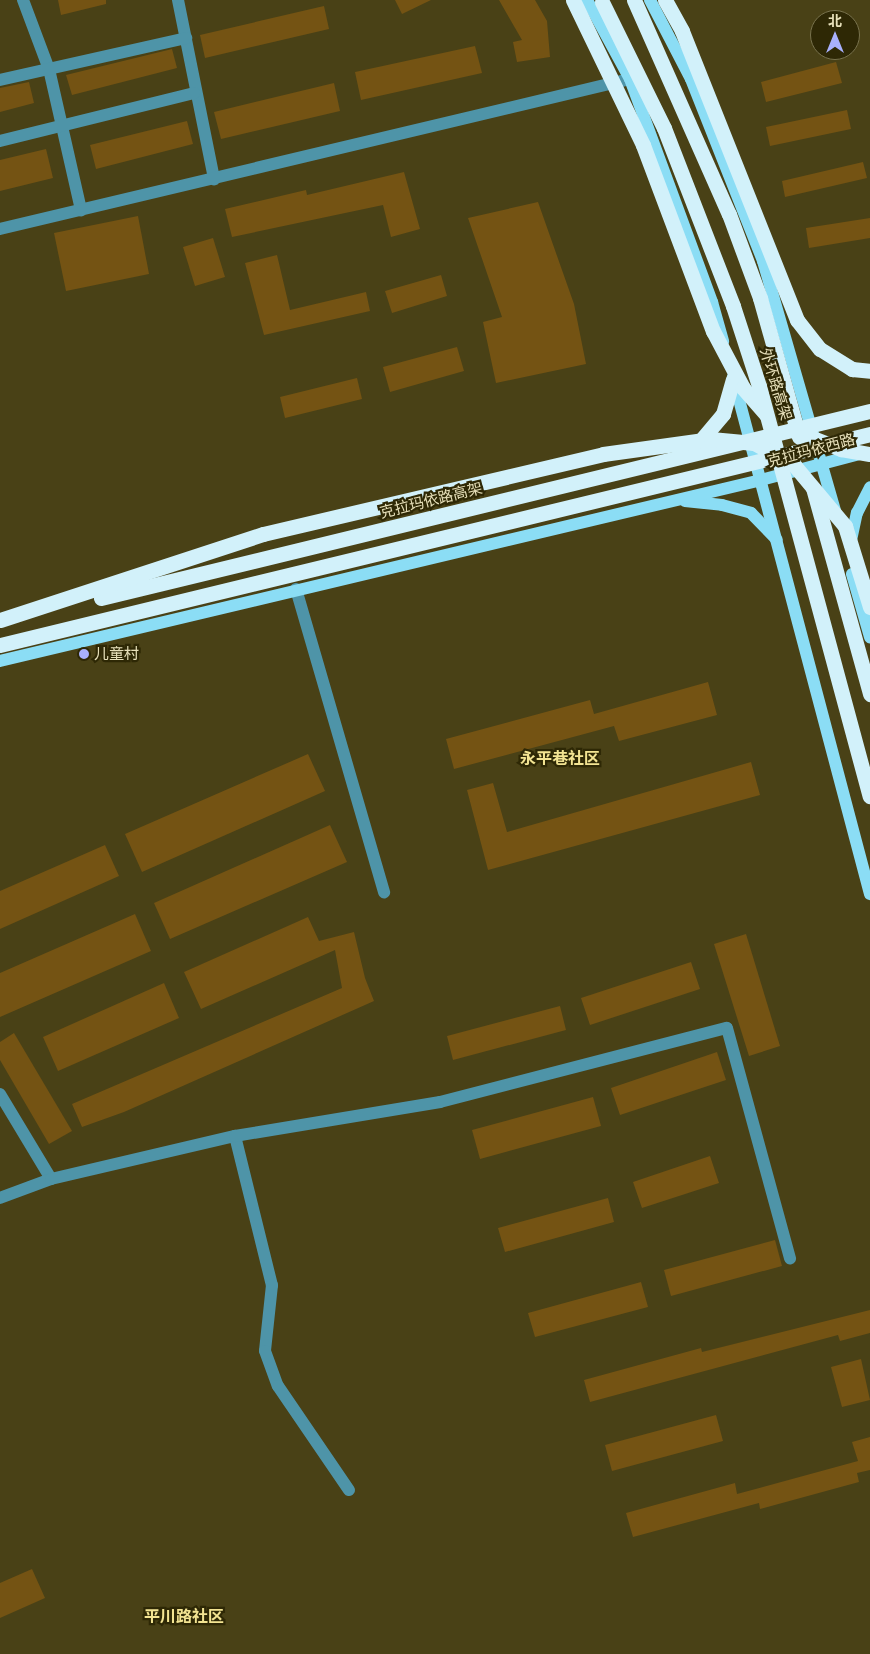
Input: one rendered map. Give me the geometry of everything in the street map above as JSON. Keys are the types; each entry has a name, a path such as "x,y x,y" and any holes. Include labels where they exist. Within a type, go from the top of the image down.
{"highway":[{"path":"573,0 643,145 712,331 744,388 760,409 782,426 841,449 870,453"},
{"name":"外环路高架","path":"601,0 664,128 733,306 759,386 870,796"},
{"name":"外环路高架","path":"634,0 725,205 760,298 870,694"},
{"path":"665,0 682,31 797,320 820,349 852,369 870,371"},
{"path":"690,452 723,414 733,379"},
{"name":"克拉玛依路高架","path":"0,621 870,411"},
{"path":"0,645 870,434"},
{"path":"0,621 263,534 603,454 711,439 754,443 794,465 845,526 870,607"}],"main road":[{"path":"587,0 630,80 712,302 750,438 870,894"},
{"path":"650,0 691,79 762,261 870,637"},
{"name":"克拉玛依西路","path":"0,614 810,423 870,411"},
{"name":"克拉玛依西路","path":"0,661 870,453"},
{"path":"848,557 857,513 870,487"},
{"path":"676,500 722,505 751,513 777,540"}],"street":[{"path":"23,0 49,69 60,126 81,210"},
{"path":"178,0 194,93 214,179"},
{"path":"0,80 186,38"},
{"path":"0,229 630,80"},
{"path":"0,141 194,93"},
{"path":"296,589 384,892"},
{"path":"0,1198 51,1179 235,1136 440,1102 727,1028 790,1259"},
{"path":"0,1094 51,1179"},
{"path":"235,1136 272,1285 265,1351 278,1386 349,1490"}],"building":[{"path":"58,0 106,0 106,4 61,15"},
{"path":"395,0 431,0 402,14"},
{"path":"499,0 535,0 547,21 550,57 517,62 513,42 522,40"},
{"path":"324,6 329,29 205,58 200,35"},
{"path":"475,46 482,73 361,100 355,72"},
{"path":"172,49 177,68 72,95 66,75"},
{"path":"836,62 842,83 766,102 761,82"},
{"path":"29,82 34,103 0,112 0,88"},
{"path":"334,83 340,111 221,139 214,112"},
{"path":"847,110 851,129 770,146 766,127"},
{"path":"187,121 193,144 96,169 90,145"},
{"path":"46,149 53,178 0,191 0,160"},
{"path":"863,162 867,178 785,197 782,181"},
{"path":"404,172 420,229 391,237 383,205 232,237 225,209 306,190 307,195"},
{"path":"538,202 574,304 586,364 496,383 483,322 502,317 468,218"},
{"path":"138,216 149,274 66,291 54,233"},
{"path":"870,218 870,238 809,248 806,228"},
{"path":"213,238 225,277 195,286 183,247"},
{"path":"277,255 290,310 366,292 370,311 264,335 245,263"},
{"path":"441,275 447,296 392,313 385,291"},
{"path":"457,347 464,371 390,392 383,367"},
{"path":"357,378 362,399 285,418 280,397"},
{"path":"708,682 717,715 619,741 614,726 454,769 446,739 590,700 594,714"},
{"path":"308,754 325,791 142,872 125,834"},
{"path":"751,762 760,795 488,870 467,790 493,783 507,832"},
{"path":"330,825 347,862 170,939 154,903"},
{"path":"105,845 119,876 0,929 0,891"},
{"path":"135,914 151,951 0,1017 0,973"},
{"path":"308,917 319,941 354,932 365,978 374,1001 124,1112 82,1127 72,1104 342,988 335,950 201,1009 184,972"},
{"path":"746,934 780,1046 749,1056 714,944"},
{"path":"691,962 700,989 590,1025 581,998"},
{"path":"164,983 179,1018 58,1071 43,1037"},
{"path":"560,1006 566,1030 453,1060 447,1036"},
{"path":"14,1033 72,1131 49,1144 0,1060 0,1042"},
{"path":"717,1052 726,1080 620,1115 611,1088"},
{"path":"593,1097 601,1126 480,1159 472,1130"},
{"path":"710,1156 719,1183 642,1208 633,1182"},
{"path":"608,1198 614,1222 505,1252 498,1228"},
{"path":"775,1240 782,1266 671,1296 664,1270"},
{"path":"641,1282 648,1307 535,1337 528,1313"},
{"path":"870,1310 870,1333 840,1341 838,1335 590,1402 584,1380 701,1348 702,1352"},
{"path":"861,1359 870,1400 842,1407 831,1367"},
{"path":"716,1415 723,1441 612,1471 605,1445"},
{"path":"870,1437 870,1470 857,1473 859,1482 760,1509 759,1503 633,1537 626,1513 735,1483 737,1494 858,1461 852,1442"},
{"path":"32,1569 45,1598 0,1618 0,1583"}],"place":[{"name":"儿童村","path":"84,654"}],"district":[{"name":"永平巷社区","path":"560,758"},
{"name":"平川路社区","path":"184,1616"}]}
